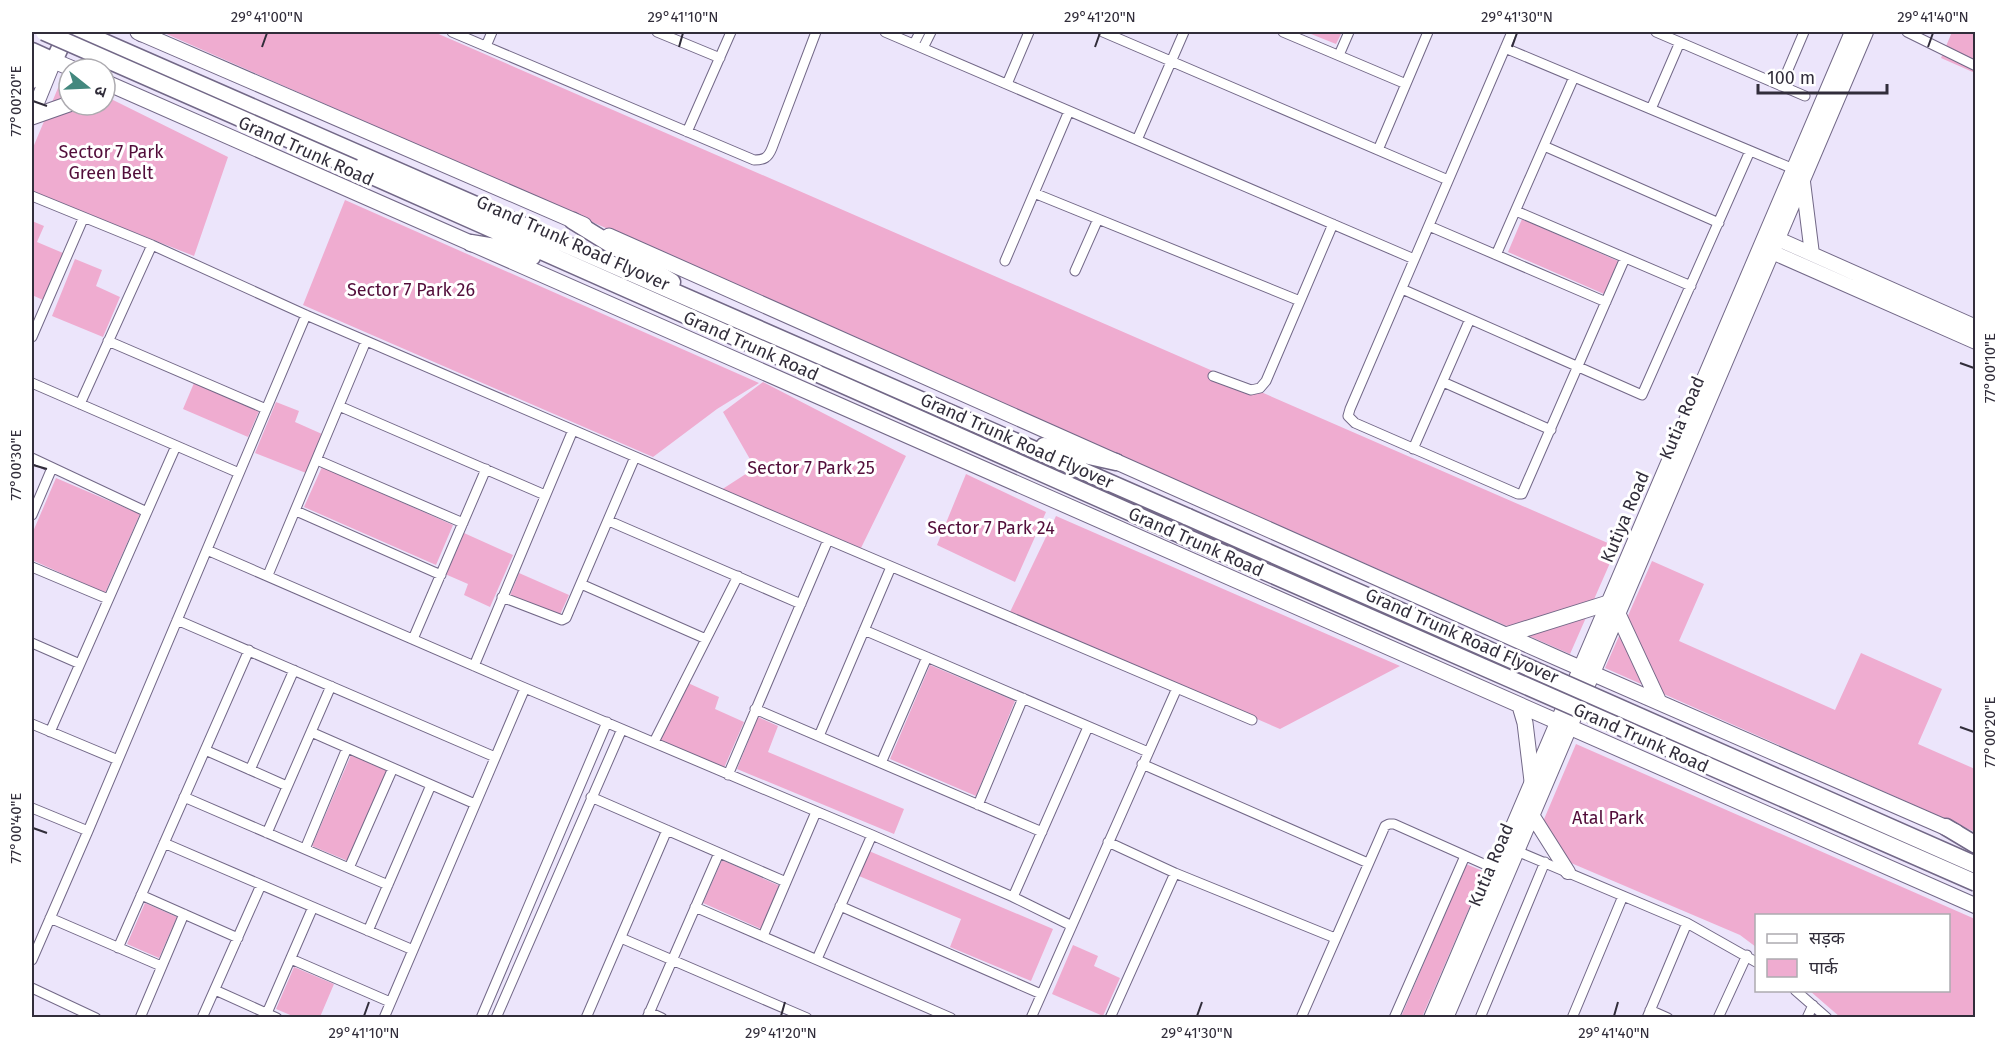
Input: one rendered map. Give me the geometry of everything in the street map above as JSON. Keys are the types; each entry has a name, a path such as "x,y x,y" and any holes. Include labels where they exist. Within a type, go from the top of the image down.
{"highway":[{"name":"Grand Trunk Road Flyover","path":"44,32 1179,534 1976,883"},
{"path":"43,56 53,32"},
{"path":"43,56 67,32"},
{"name":"Grand Trunk Road Flyover","path":"81,32 697,302"},
{"path":"573,220 681,288 697,302"},
{"path":"471,243 515,251 610,281"},
{"name":"Grand Trunk Road","path":"697,302 1008,438"},
{"name":"Grand Trunk Road Flyover","path":"1008,438 1976,865"},
{"path":"1008,438 1116,462"},
{"path":"1946,827 1976,845"}],"main road":[{"path":"141,32 573,220 1586,671 1976,840"},
{"path":"43,56 57,62"},
{"name":"Grand Trunk Road","path":"117,90 471,243 1976,906"},
{"path":"32,116 57,108"},
{"path":"1506,635 1613,608 1659,702"},
{"path":"1520,706 1539,776"}],"street":[{"path":"452,32 754,160 762,160 768,156 816,32"},
{"path":"486,46 492,32"},
{"path":"657,32 720,58"},
{"path":"687,132 731,32"},
{"path":"885,32 1414,259"},
{"path":"914,44 920,32"},
{"path":"923,48 931,32"},
{"path":"1007,84 1029,32"},
{"path":"1105,32 1448,180"},
{"path":"1137,140 1184,32"},
{"path":"1283,32 1406,84"},
{"path":"1339,55 1349,32"},
{"path":"1378,150 1428,32"},
{"path":"1512,32 1348,416 1354,423 1522,494 1625,258"},
{"path":"1656,32 1805,96"},
{"path":"1781,86 1804,32"},
{"name":"Kutiya Road","path":"1638,550 1762,241 1800,175 1852,32"},
{"name":"Kutia Road","path":"1446,1017 1511,848 1532,815 1539,776 1775,246 1800,175 1866,32"},
{"path":"1908,32 1976,66"},
{"path":"1652,109 1680,42"},
{"path":"1505,48 1750,151 1800,175 1812,254"},
{"path":"32,81 43,56"},
{"path":"32,116 43,56"},
{"path":"1496,255 1574,77"},
{"path":"1005,261 1069,111"},
{"path":"1544,146 1719,223"},
{"path":"1402,289 1642,395 1750,151"},
{"path":"1034,193 1300,301"},
{"path":"32,196 83,219 152,245 366,341 1252,720"},
{"path":"1516,211 1690,286"},
{"path":"32,337 83,219"},
{"path":"1075,271 1098,219"},
{"path":"1213,376 1251,390 1260,388 1266,381 1333,224"},
{"path":"1429,226 1606,302"},
{"path":"1762,241 1874,290 1976,342"},
{"path":"80,404 152,245"},
{"path":"1775,246 1812,254 1874,290 1976,327"},
{"path":"32,960 306,315"},
{"path":"1413,449 1470,319"},
{"path":"108,341 266,409"},
{"path":"268,575 366,341"},
{"path":"32,382 239,473"},
{"path":"1443,382 1551,430"},
{"path":"339,406 545,495"},
{"path":"474,666 573,430"},
{"path":"50,732 176,446"},
{"path":"502,597 565,620 635,457"},
{"path":"32,459 147,512"},
{"path":"317,460 463,523"},
{"path":"32,515 52,468"},
{"path":"413,639 486,469"},
{"path":"296,511 441,574"},
{"path":"609,521 801,604"},
{"path":"728,775 828,540"},
{"path":"207,550 872,835 1071,925"},
{"path":"32,567 108,599"},
{"path":"819,736 891,567"},
{"path":"654,742 738,576"},
{"path":"581,584 706,639"},
{"path":"177,620 495,757"},
{"path":"864,630 1148,753"},
{"path":"32,643 80,664"},
{"path":"118,948 249,650"},
{"path":"881,763 927,657"},
{"path":"250,770 294,670"},
{"path":"267,833 331,686"},
{"path":"384,1017 525,688"},
{"path":"1031,1017 1177,688"},
{"path":"978,805 1023,698"},
{"path":"755,709 1041,832"},
{"path":"481,1017 607,722"},
{"path":"32,724 118,760"},
{"path":"1012,897 1088,727"},
{"path":"496,1017 622,729"},
{"path":"311,732 475,804"},
{"path":"305,849 347,748"},
{"path":"205,750 287,786"},
{"path":"1142,764 1368,863"},
{"path":"349,868 393,768"},
{"path":"1431,1017 1495,869 1511,848 1539,776"},
{"path":"368,931 431,785"},
{"path":"184,797 388,885"},
{"path":"591,797 786,882"},
{"path":"32,808 88,831"},
{"path":"763,936 816,812"},
{"path":"1532,815 1568,872"},
{"path":"1301,1017 1385,826 1389,824 1495,869"},
{"path":"586,1017 667,830"},
{"path":"817,960 872,835"},
{"path":"1108,842 1175,873 1335,938"},
{"path":"164,843 413,950"},
{"path":"1511,848 1687,923 1755,961"},
{"path":"662,1017 648,1015 719,853"},
{"path":"1394,1017 1465,856"},
{"path":"1480,1017 1545,862"},
{"path":"543,872 556,878"},
{"path":"1110,1017 1175,873"},
{"path":"202,1017 261,885"},
{"path":"141,895 238,938"},
{"path":"1572,1017 1623,896"},
{"path":"840,906 1041,994"},
{"path":"695,907 949,1017"},
{"path":"267,1013 313,908"},
{"path":"140,1017 184,914"},
{"path":"50,918 161,966"},
{"path":"1668,1017 1648,1014 1687,923"},
{"path":"621,938 807,1017"},
{"path":"1718,1017 1747,955"},
{"path":"291,959 390,1002"},
{"path":"32,988 84,1015 96,1017"},
{"path":"494,988 506,994"},
{"path":"214,990 277,1017"},
{"path":"1797,992 1827,1017"},
{"path":"1808,1017 1813,1005"}],"green space":[{"path":"162,32 434,32 1617,547 1570,654"},
{"path":"1306,32 1342,32 1336,44"},
{"path":"1952,32 1975,32 1975,73 1941,58"},
{"name":"Sector 7 Park Green Belt","path":"57,90 57,117 117,117 117,102 228,157 194,256 32,192 32,150"},
{"name":"Sector 7 Park 26","path":"345,200 759,383 717,409 653,457 303,305"},
{"path":"1522,219 1618,261 1604,294 1508,252"},
{"path":"32,221 44,226 37,242 63,253 43,300 32,295"},
{"path":"75,259 102,270 96,286 120,297 103,337 52,316"},
{"name":"Sector 7 Park 25","path":"763,382 906,456 861,548 721,490 755,468 723,412"},
{"path":"194,383 259,411 248,437 183,409"},
{"path":"276,402 299,411 295,422 322,434 306,473 255,453"},
{"path":"322,467 453,525 436,565 304,507"},
{"name":"Sector 7 Park 24","path":"966,474 1046,512 1015,582 937,545"},
{"path":"56,478 140,514 105,593 32,560 32,534"},
{"path":"1056,516 1400,666 1280,729 1010,612"},
{"path":"464,533 513,555 490,607 464,595 468,584 445,574"},
{"path":"1652,561 1704,584 1679,641 1835,710 1861,653 1942,689 1918,744 1975,769 1975,832 1605,668"},
{"path":"519,573 569,595 558,619 509,598"},
{"path":"930,665 1015,701 976,796 890,759"},
{"path":"688,683 719,697 715,709 744,722 724,768 659,739"},
{"path":"758,717 778,726 768,752 904,809 894,834 737,769"},
{"name":"Atal Park","path":"1576,744 1975,919 1975,1017 1840,1017 1811,992 1950,992 1950,914 1755,914 1755,946 1740,935 1564,860 1542,824"},
{"path":"351,755 387,770 348,861 312,846"},
{"path":"869,851 1053,929 1031,981 950,947 961,919 859,876"},
{"path":"722,860 780,886 761,929 703,903"},
{"path":"1466,864 1485,872 1422,1017 1401,1017"},
{"path":"145,903 177,917 159,958 127,944"},
{"path":"1073,945 1098,956 1094,966 1120,978 1103,1016 1052,994"},
{"path":"294,967 334,984 320,1017 295,1017 276,1009"}]}
